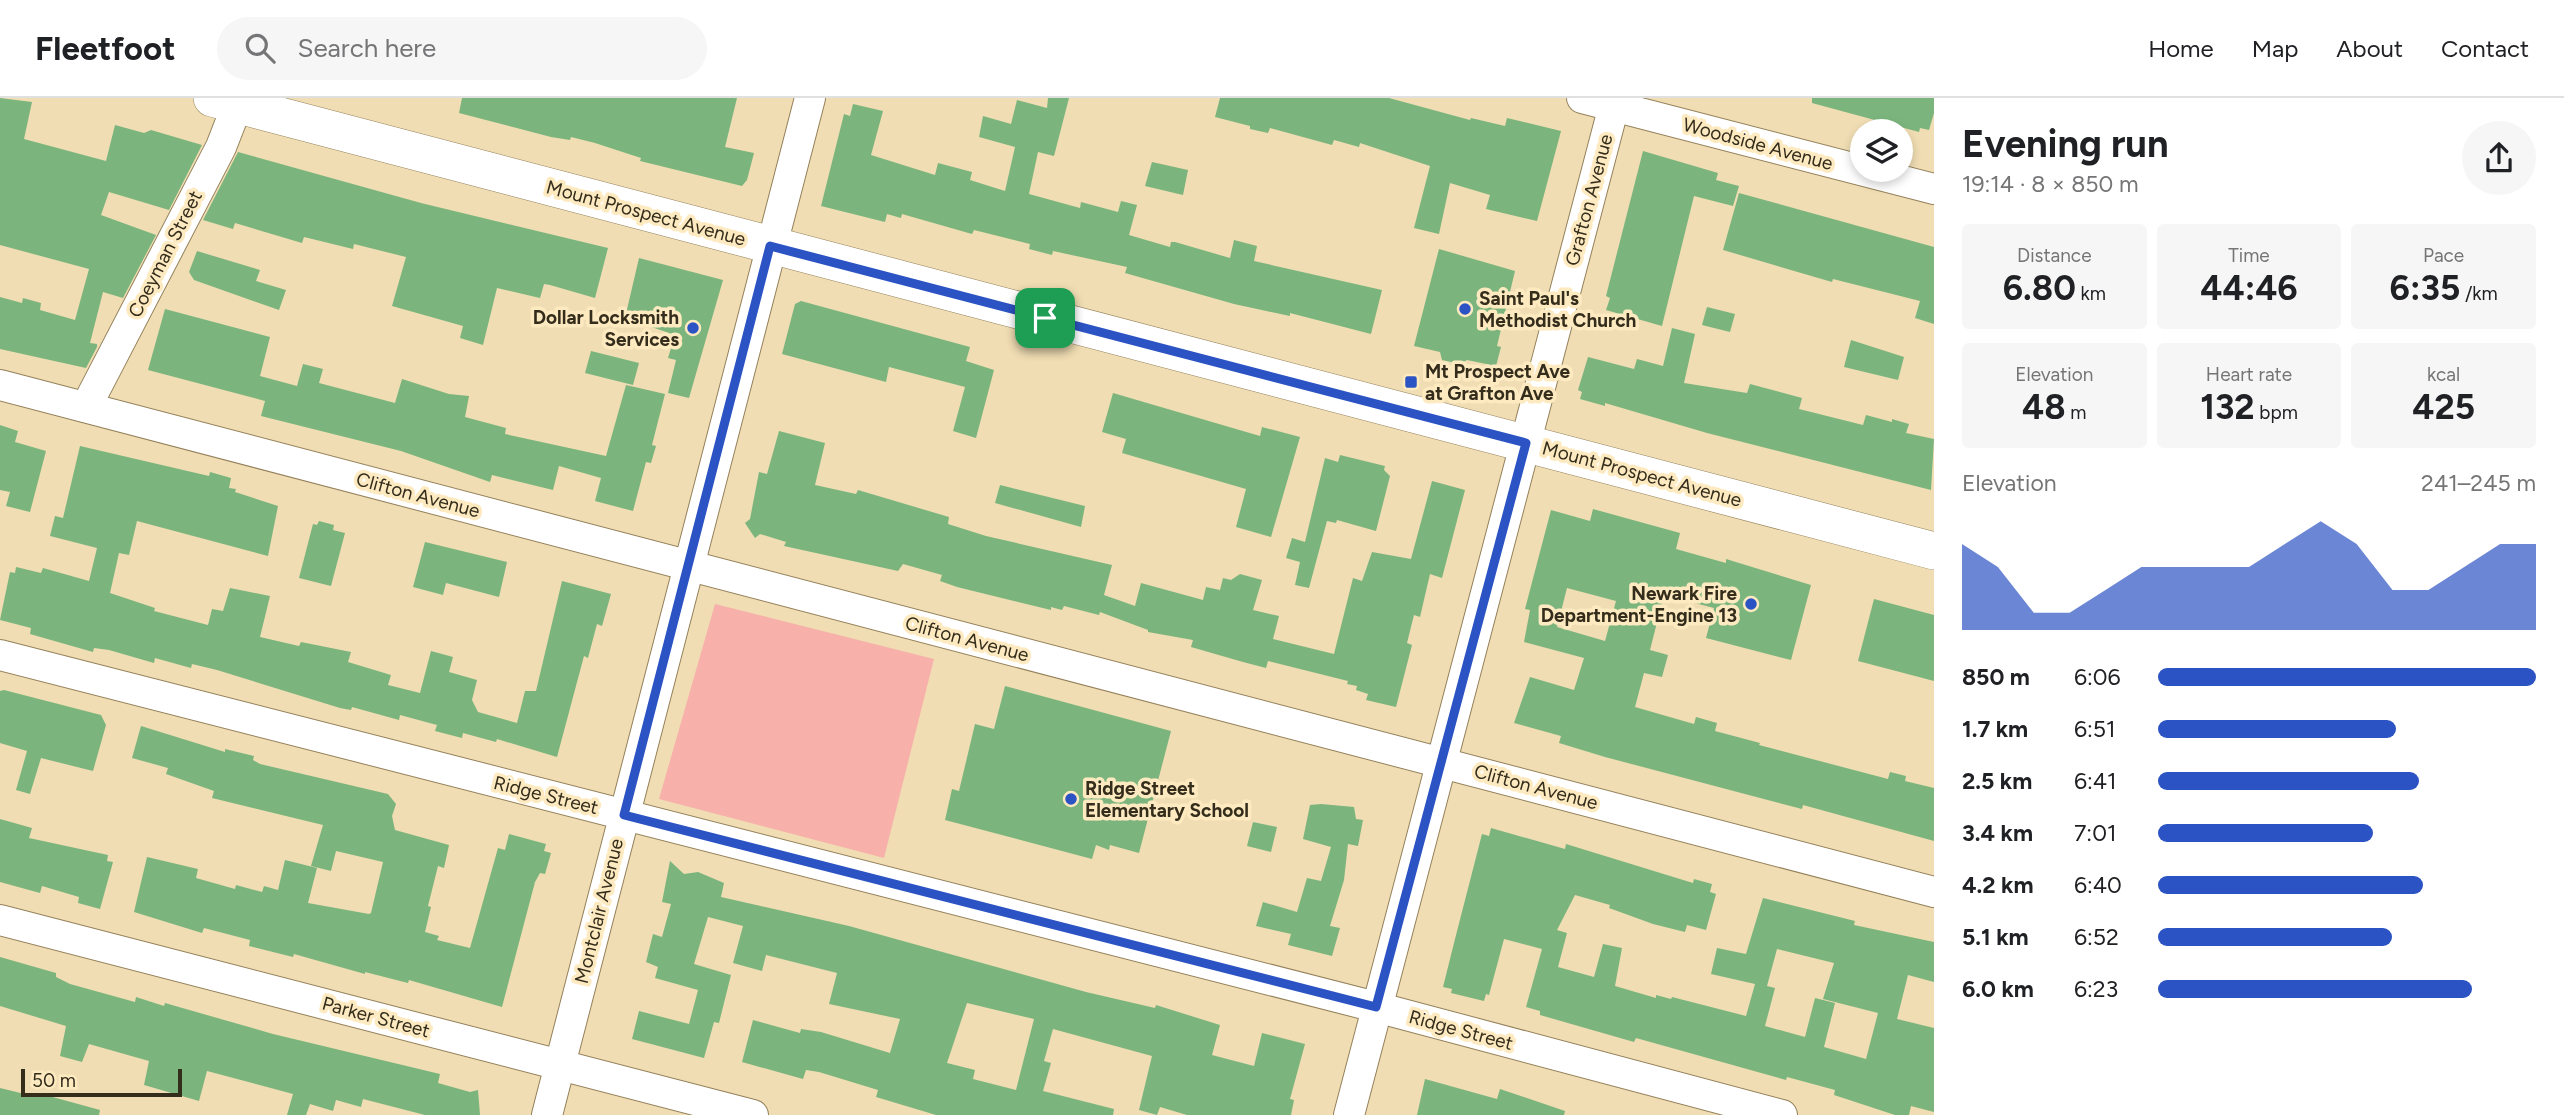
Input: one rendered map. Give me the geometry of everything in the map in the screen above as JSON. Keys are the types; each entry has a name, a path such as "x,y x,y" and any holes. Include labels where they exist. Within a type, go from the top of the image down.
{"main road":[{"name":"Mount Prospect Avenue","path":"230,100 770,246 1934,551"}],"street":[{"name":"Montclair Avenue","path":"547,1115 810,98"},
{"name":"Woodside Avenue","path":"1582,98 1615,102 1934,190"},
{"name":"Coeyman Street","path":"86,407 220,147 230,100"},
{"name":"Grafton Avenue","path":"1349,1115 1615,102"},
{"name":"Clifton Avenue","path":"0,385 1934,892"},
{"name":"Ridge Street","path":"0,655 1376,1007 1783,1115"},
{"name":"Parker Street","path":"0,919 753,1115"}],"shaded area":[{"path":"715,604 934,659 884,858 659,799"}],"building":[{"path":"0,98 32,102 24,139 106,161 115,125 144,133 151,130 202,145 169,210 109,192 101,215 156,235 123,298 103,292 90,343 97,344 97,347 86,368 0,349 0,297 22,303 23,298 41,303 40,310 75,320 89,269 0,245"},
{"path":"462,98 737,98 725,147 754,153 747,180 742,186 640,161 641,158 595,143 571,137 570,140 551,137 459,113"},
{"path":"1048,98 1069,98 1054,156 1038,152 1029,194 1080,208 1081,202 1118,212 1121,201 1137,205 1129,235 1170,247 1171,242 1175,242 1230,258 1234,240 1257,246 1254,261 1382,290 1371,334 1290,313 1290,316 1234,304 1125,273 1127,267 1053,251 1052,255 1029,249 1030,244 974,230 972,234 902,214 901,218 887,214 885,222 821,206 844,114 850,116 853,104 883,111 871,155 935,175 938,163 972,172 970,180 1005,191 1015,147 979,137 983,116 1011,124 1017,100 1047,108"},
{"path":"1220,98 1389,98 1470,120 1471,118 1505,126 1507,118 1561,131 1537,221 1486,209 1490,195 1450,183 1439,234 1414,228 1430,166 1360,143 1359,147 1334,140 1332,145 1270,128 1268,133 1250,129 1250,126 1215,117"},
{"path":"1812,98 1934,98 1934,113 1929,130 1920,128 1919,132 1913,130 1913,119 1871,119 1812,103"},
{"path":"1643,151 1718,173 1716,180 1739,186 1733,206 1694,196 1662,326 1606,310 1610,298 1606,296"},
{"path":"238,152 421,203 608,248 595,298 544,284 540,298 497,288 483,345 460,338 463,326 392,306 406,257 354,244 353,249 304,237 302,243 235,223 233,229 203,220"},
{"path":"1152,162 1188,170 1183,195 1145,186"},
{"path":"1739,193 1934,247 1934,324 1915,318 1920,301 1833,279 1832,282 1723,250"},
{"name":"Saint Paul's Methodist Church","path":"1439,249 1515,271 1497,346 1501,347 1496,366 1467,360 1460,364 1442,360 1440,352 1414,346"},
{"path":"197,251 260,270 256,281 286,290 279,310 194,280 189,272"},
{"path":"639,258 723,280 689,398 668,393 676,360 668,358 675,335 625,318"},
{"path":"801,301 970,347 966,361 994,370 976,438 953,431 965,387 889,367 886,382 782,354 795,304"},
{"path":"1707,307 1735,314 1730,332 1702,325"},
{"path":"165,309 270,337 260,376 297,386 303,364 323,369 319,383 395,403 402,379 449,394 469,396 465,417 506,428 505,434 606,456 626,385 665,394 652,445 656,446 651,463 646,462 633,511 595,501 601,478 559,466 553,490 492,475 490,482 401,451 261,416 265,401 148,370"},
{"path":"1672,328 1695,334 1684,383 1747,393 1750,384 1802,398 1799,409 1863,425 1866,415 1892,422 1892,419 1909,424 1906,433 1934,439 1931,490 1707,433 1605,403 1605,406 1580,399 1582,392 1578,390 1588,357 1634,369 1637,359 1663,366"},
{"path":"1851,340 1904,357 1898,380 1844,367"},
{"path":"591,351 639,363 633,385 585,373"},
{"path":"1113,393 1260,436 1262,427 1300,437 1271,537 1236,527 1246,489 1122,453 1126,439 1102,432"},
{"path":"0,425 18,431 15,442 46,451 30,512 6,506 10,492 0,490"},
{"path":"779,431 825,443 815,485 856,494 858,490 949,517 948,524 986,536 1112,565 1104,595 1135,606 1141,583 1203,600 1206,587 1220,590 1223,578 1231,580 1240,574 1262,580 1253,610 1279,616 1273,639 1334,654 1353,578 1362,581 1372,552 1411,559 1432,481 1465,490 1442,578 1430,574 1420,617 1414,615 1407,643 1412,645 1396,707 1366,700 1368,694 1356,690 1357,686 1347,684 1348,681 1268,661 1266,668 1243,662 1191,647 1193,640 1148,632 1100,612 1099,615 1064,606 1062,610 1051,607 1051,610 957,587 940,581 942,575 903,564 898,571 784,546 786,542 760,534 755,538 745,523 750,519 759,472 767,474"},
{"path":"80,446 209,476 210,472 231,478 229,488 236,489 235,492 278,506 268,556 137,521 129,555 119,553 110,593 155,608 154,611 208,625 212,609 223,611 230,588 270,596 260,637 299,646 301,642 351,652 348,662 391,675 388,685 420,693 431,651 453,657 449,672 477,680 472,700 478,712 517,723 525,691 536,691 562,581 611,594 602,626 597,624 588,658 584,656 557,757 497,739 496,742 463,733 462,738 435,731 437,725 400,715 399,720 352,707 351,710 340,708 192,664 191,668 155,658 154,663 94,648 93,652 30,634 31,628 0,620 10,572 15,573 16,567 41,573 43,568 89,581 97,548 50,536 55,516 63,518"},
{"path":"1340,455 1385,466 1384,470 1390,476 1376,531 1337,520 1336,523 1327,521 1309,588 1295,585 1300,562 1286,558 1292,538 1305,542 1325,458 1338,462"},
{"path":"1000,485 1085,506 1081,527 995,503"},
{"path":"1593,509 1680,533 1676,549 1726,563 1726,559 1811,585 1791,660 1706,638 1714,608 1664,595 1650,650 1668,655 1662,677 1644,673 1635,707 1694,724 1696,717 1717,723 1715,731 1760,743 1759,745 1888,779 1890,772 1906,776 1905,781 1934,788 1934,841 1803,805 1802,809 1605,757 1559,743 1561,736 1514,723 1530,677 1574,690 1584,658 1524,642 1530,610 1525,609 1551,510 1590,521","holes":["1567,588 1616,601 1605,641 1557,627"]},
{"path":"319,521 334,525 333,530 345,533 331,586 299,578 313,524 317,525"},
{"path":"425,542 507,562 499,597 446,583 443,595 413,587"},
{"path":"1874,599 1934,615 1934,681 1858,661"},
{"path":"1005,686 1171,731 1139,853 1110,845 1109,850 1096,845 1092,859 945,820 952,789 959,791 975,724 994,729"},
{"path":"0,691 101,715 106,725 93,771 41,758 30,794 16,790 27,751 0,743"},
{"path":"141,726 225,752 225,749 254,756 253,760 260,764 388,794 396,804 392,816 395,830 449,845 444,868 438,866 428,906 431,907 425,932 439,936 437,940 470,948 498,848 505,850 509,834 546,844 544,851 551,853 545,874 540,873 535,882 502,1007 409,980 408,983 365,974 294,954 293,957 249,946 250,940 204,928 202,933 134,912 147,857 198,869 196,878 235,889 236,885 262,892 264,886 278,890 285,860 317,868 308,903 369,914 383,862 336,851 331,871 311,866 323,825 212,798 214,791 166,774 168,768 132,758"},
{"path":"1310,805 1354,807 1356,819 1363,820 1358,846 1348,844 1344,880 1330,926 1340,928 1332,956 1288,945 1291,934 1256,926 1263,902 1297,912 1307,878 1321,881 1331,847 1303,839"},
{"path":"0,819 32,828 29,838 108,855 107,861 113,862 100,909 78,903 79,897 42,886 40,893 0,882"},
{"path":"1253,822 1277,827 1271,852 1247,846"},
{"path":"1491,828 1565,849 1566,844 1693,883 1694,879 1712,884 1710,892 1716,894 1706,930 1687,925 1685,932 1653,924 1609,908 1610,905 1575,895 1557,930 1567,933 1558,967 1594,977 1603,944 1622,948 1615,986 1656,998 1656,995 1671,999 1672,997 1746,1016 1755,984 1711,974 1717,948 1746,954 1763,898 1855,921 1854,925 1934,942 1934,982 1908,975 1897,1019 1934,1028 1934,1112 1911,1106 1909,1115 1895,1115 1834,1095 1835,1090 1787,1077 1786,1080 1636,1038 1634,1042 1540,1015 1540,1011 1526,1007 1542,949 1504,939 1489,995 1486,994 1484,1001 1451,993 1452,989 1443,987 1482,834 1489,836","holes":["1777,949 1834,963 1823,999 1878,1013 1866,1059 1824,1047 1835,1003 1815,998 1805,1037 1765,1026 1775,988 1767,986"]},
{"path":"670,861 684,874 698,872 724,883 721,897 849,926 1086,992 1155,1008 1156,1005 1220,1025 1212,1055 1254,1066 1262,1033 1305,1044 1290,1099 1294,1100 1291,1115 1187,1115 1160,1107 1157,1115 1139,1110 1152,1056 1053,1029 1044,1061 1051,1063 1043,1091 1114,1109 1113,1115 936,1115 876,1097 878,1090 819,1072 806,1070 803,1079 742,1062 753,1020 800,1033 801,1029 821,1032 890,1053 900,1019 829,1004 837,973 766,955 762,971 733,963 743,926 708,917 694,964 731,975 719,1023 714,1022 704,1058 632,1039 639,1011 689,1024 698,990 655,978 658,967 646,962 653,934 662,937 671,904 662,902","holes":["967,1003 1034,1019 1016,1090 973,1079 975,1070 947,1063"]},
{"path":"0,957 56,973 56,977 70,984 135,1002 136,997 164,1006 165,1003 273,1034 440,1074 438,1083 470,1092 478,1090 480,1115 425,1115 363,1099 361,1107 336,1100 333,1111 310,1104 306,1115 287,1115 293,1094 207,1071 199,1101 144,1085 149,1061 89,1044 82,1062 60,1056 66,1026 0,1006"},
{"path":"1425,1079 1497,1099 1500,1089 1565,1111 1564,1115 1417,1115"},
{"path":"0,1088 37,1097 38,1093 100,1110 99,1115 0,1115"}],"place":[{"name":"Saint Paul's Methodist Church","path":"1465,309"},
{"name":"Dollar Locksmith Services","path":"693,328"},
{"name":"Mt Prospect Ave at Grafton Ave","path":"1411,382"},
{"name":"Newark Fire Department-Engine 13","path":"1751,604"},
{"name":"Ridge Street Elementary School","path":"1071,799"}],"route":[{"path":"770,246 1045,318 1526,443 1376,1007 624,815 770,246"}]}
